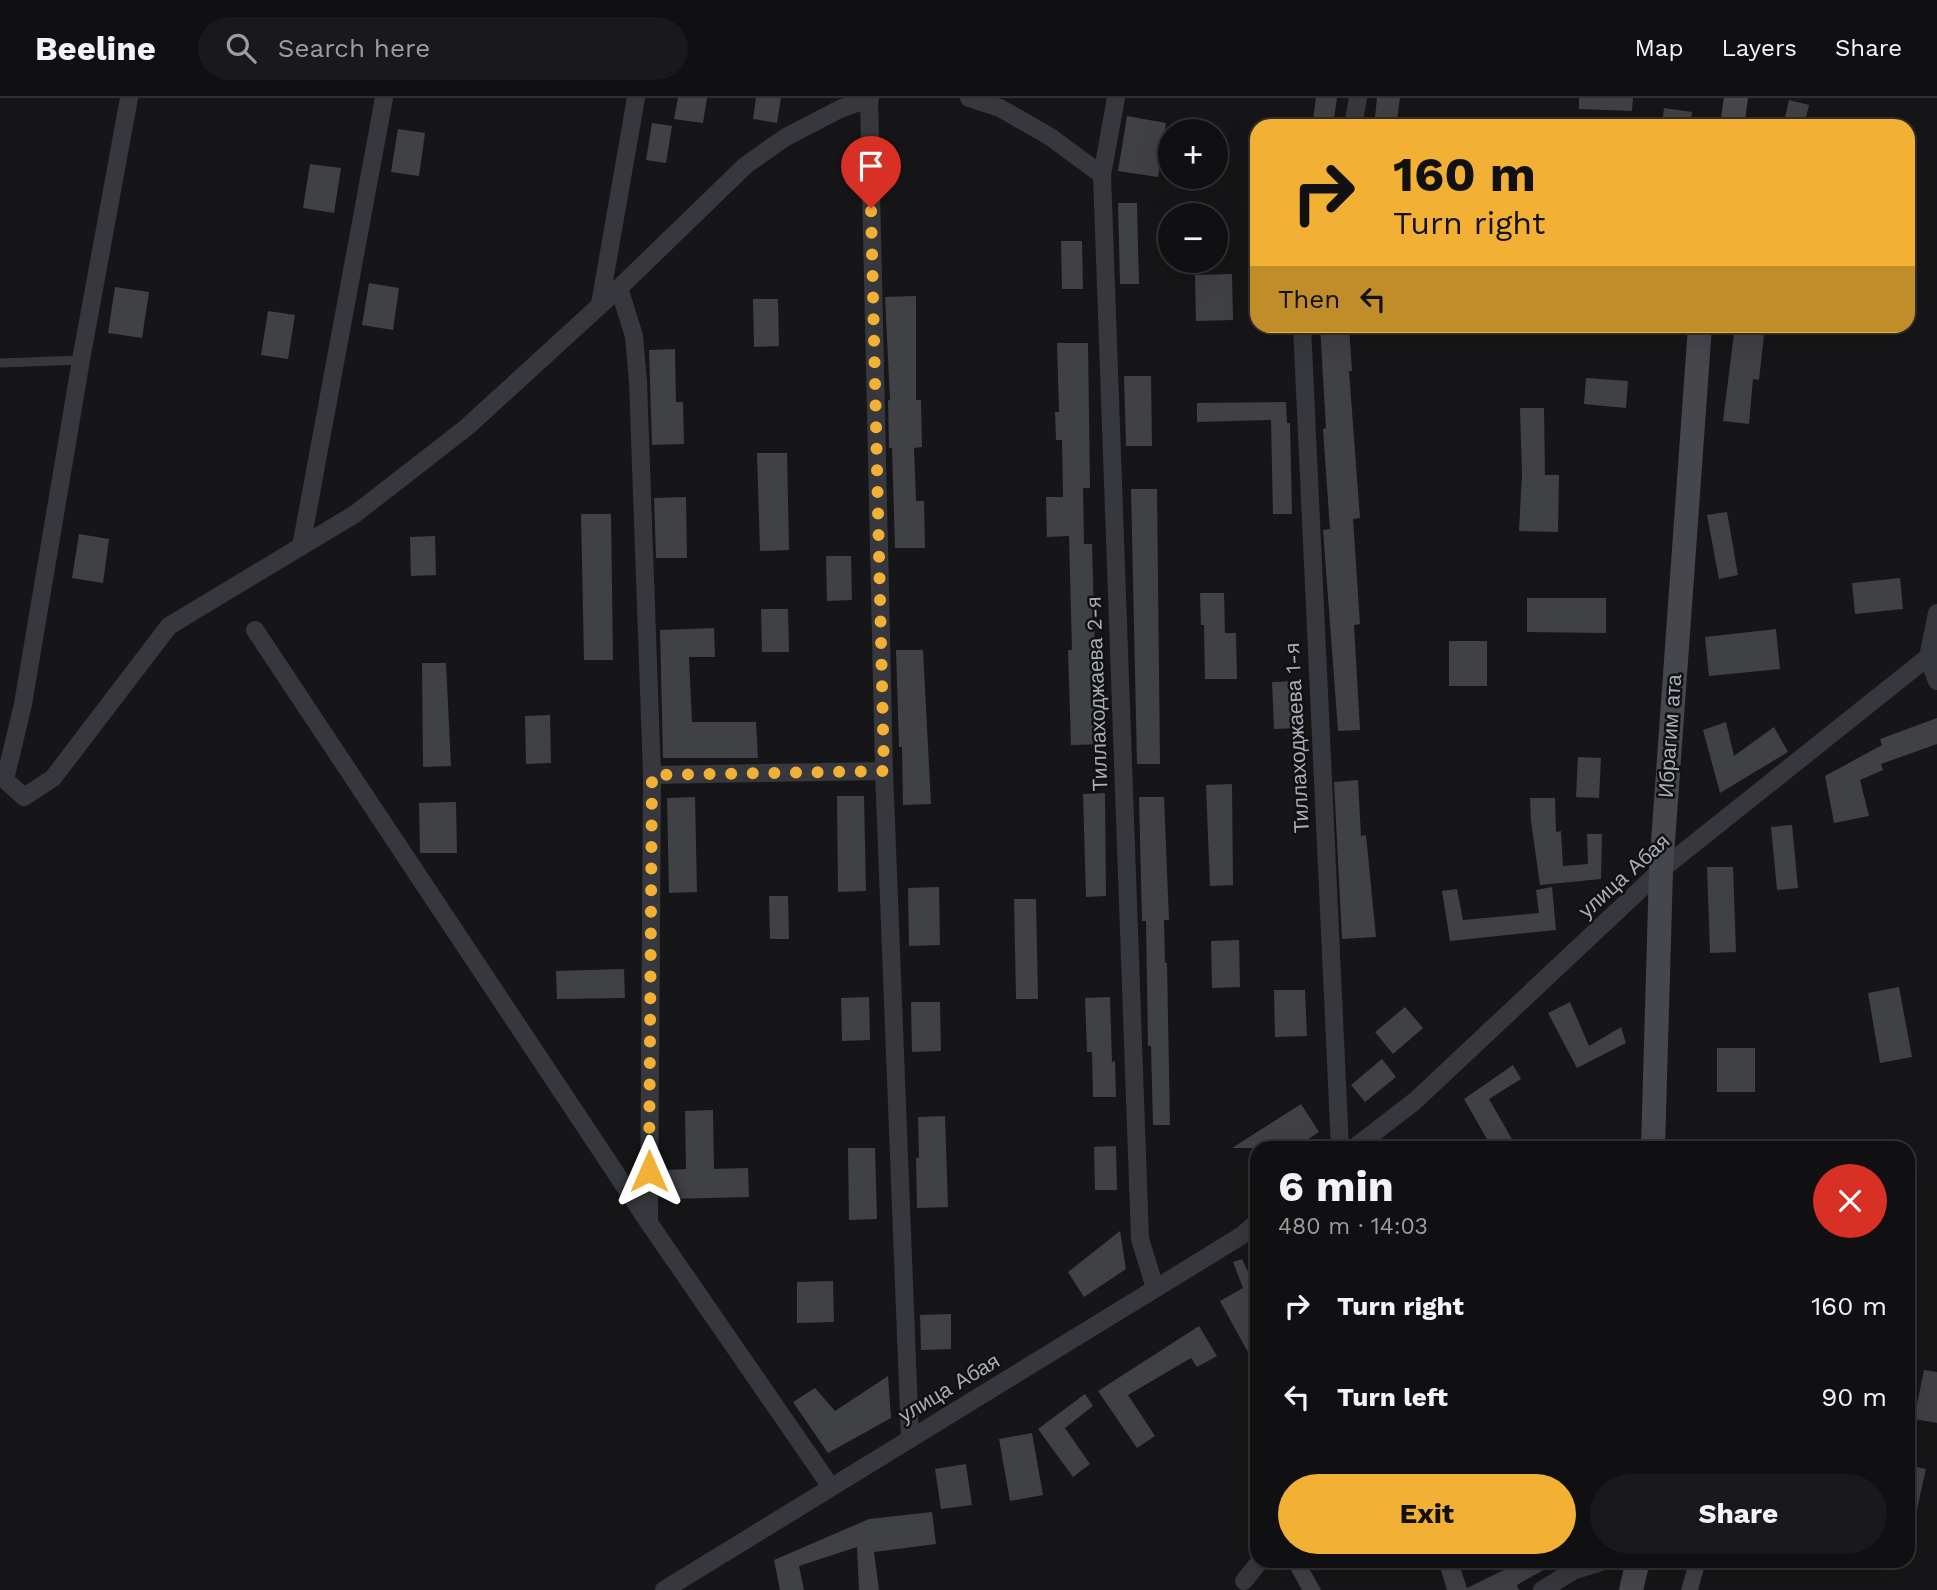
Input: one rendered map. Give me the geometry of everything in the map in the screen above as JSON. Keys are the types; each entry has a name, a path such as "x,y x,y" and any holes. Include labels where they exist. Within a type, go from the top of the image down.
{"street":[{"path":"129,98 81,360 23,704 5,780 24,797 53,778 169,626 355,514 467,427 619,288 746,165 786,137 840,109 869,98 884,771 910,1438"},
{"path":"301,547 384,98"},
{"path":"600,304 636,98"},
{"path":"969,98 1000,108 1037,129 1102,175"},
{"name":"Тиллаходжаева 2-я","path":"1116,98 1102,175 1140,1238 1156,1288"},
{"path":"1354,119 1358,98"},
{"path":"1733,119 1737,98"},
{"path":"619,288 634,336 638,382 652,775 649,1223"},
{"name":"Тиллаходжаева 1-я","path":"1302,333 1340,1141"},
{"name":"Ибрагим ата","path":"1652,1141 1661,870 1699,333"},
{"path":"1937,613 1933,655 1937,681"},
{"path":"255,630 649,1223 831,1487"},
{"name":"улица Абая","path":"1363,1141 1415,1101 1661,870 1933,655"},
{"path":"652,775 884,771"},
{"name":"улица Абая","path":"664,1590 1250,1228"},
{"path":"1244,1581 1254,1568"},
{"path":"1542,1590 1582,1568"},
{"path":"1631,1590 1636,1568"}],"lane":[{"path":"0,363 81,360"}],"building":[{"path":"678,98 707,98 703,123 674,119"},
{"path":"756,98 781,98 777,123 753,119"},
{"path":"1316,98 1337,98 1334,119 1313,119"},
{"path":"1377,98 1400,98 1397,119 1375,119"},
{"path":"1579,98 1633,98 1632,111 1579,109"},
{"path":"1789,100 1809,105 1806,119 1785,119"},
{"path":"1664,108 1692,112 1691,119 1663,119"},
{"path":"1127,116 1158,122 1158,177 1118,171"},
{"path":"652,123 672,126 666,163 646,160"},
{"path":"398,129 425,133 419,176 391,172"},
{"path":"310,164 341,168 334,213 303,208"},
{"path":"1118,203 1137,203 1139,284 1120,284"},
{"path":"1061,241 1082,241 1083,289 1062,289"},
{"path":"1232,274 1233,320 1196,321 1195,275"},
{"path":"369,283 399,288 393,330 362,325"},
{"path":"115,287 149,292 142,338 108,333"},
{"path":"916,296 916,400 921,400 922,447 914,448 916,501 924,501 925,548 895,548 885,297"},
{"path":"753,299 778,299 779,346 754,347"},
{"path":"268,311 295,315 288,359 261,355"},
{"path":"1320,333 1349,333 1352,371 1349,371 1360,518 1353,519 1360,624 1354,625 1360,730 1338,731 1323,530 1330,529 1323,429 1326,428"},
{"path":"1734,333 1764,333 1759,380 1753,379 1749,424 1723,421"},
{"path":"1057,343 1088,343 1090,488 1083,488 1084,544 1092,544 1095,650 1099,650 1105,744 1071,745 1069,536 1047,537 1046,497 1063,497 1062,440 1056,440 1055,412 1059,412"},
{"path":"675,349 676,402 683,402 684,444 652,445 649,350"},
{"path":"1124,376 1151,376 1152,446 1126,446"},
{"path":"1586,378 1628,381 1626,408 1584,404"},
{"path":"1286,402 1287,423 1290,423 1292,514 1273,514 1271,420 1197,422 1197,403"},
{"path":"1520,408 1544,408 1545,475 1559,475 1558,532 1519,531 1522,474"},
{"path":"757,453 787,453 789,550 760,551"},
{"path":"1131,489 1157,489 1160,764 1137,764"},
{"path":"686,497 687,558 656,558 654,498"},
{"path":"1727,512 1738,575 1719,579 1707,515"},
{"path":"581,514 611,514 613,660 584,660"},
{"path":"79,534 109,539 103,583 72,578"},
{"path":"435,536 436,575 411,576 410,537"},
{"path":"826,556 851,556 852,600 827,601"},
{"path":"1900,578 1903,609 1855,614 1852,583"},
{"path":"1200,593 1224,593 1225,633 1236,633 1237,679 1205,679 1204,625 1201,625"},
{"path":"1527,598 1606,598 1606,633 1527,632"},
{"path":"761,609 788,609 789,652 762,652"},
{"path":"714,628 715,657 689,657 692,722 756,722 758,758 663,758 660,630"},
{"path":"1776,629 1780,669 1709,676 1705,637"},
{"path":"1449,641 1487,641 1487,686 1449,686"},
{"path":"896,650 923,650 931,804 903,805"},
{"path":"422,663 446,663 451,766 423,767"},
{"path":"1296,681 1298,728 1274,729 1272,682"},
{"path":"550,715 551,763 526,764 525,716"},
{"path":"1937,718 1937,744 1881,764 1883,770 1860,780 1869,816 1834,823 1825,776 1882,745 1880,739"},
{"path":"1726,722 1734,756 1774,727 1788,752 1720,793 1703,730"},
{"path":"1578,757 1601,758 1599,798 1576,797"},
{"path":"1358,780 1361,836 1366,835 1376,937 1342,939 1334,782"},
{"path":"1232,784 1233,885 1210,886 1206,785"},
{"path":"1105,793 1106,896 1086,897 1083,794"},
{"path":"837,796 864,796 866,891 838,892"},
{"path":"695,797 697,892 669,893 667,798"},
{"path":"1139,797 1164,797 1169,920 1164,920 1170,1125 1153,1125 1151,1046 1148,1046 1146,921 1142,921"},
{"path":"1530,798 1555,798 1556,832 1561,831 1563,866 1588,864 1587,834 1602,834 1601,879 1540,885"},
{"path":"456,802 457,853 420,853 419,803"},
{"path":"1792,825 1798,888 1777,890 1771,827"},
{"path":"1707,867 1733,867 1736,952 1710,953"},
{"path":"939,887 940,945 909,946 908,888"},
{"path":"1552,887 1556,930 1450,941 1442,891 1457,889 1463,920 1539,913 1536,890"},
{"path":"769,896 788,896 789,939 770,939"},
{"path":"1014,899 1036,899 1038,999 1016,999"},
{"path":"1239,940 1240,987 1212,988 1211,941"},
{"path":"624,969 625,998 557,999 556,971"},
{"path":"1899,987 1912,1057 1880,1063 1868,993"},
{"path":"1274,990 1305,990 1307,1036 1275,1037"},
{"path":"869,997 870,1040 842,1041 841,998"},
{"path":"1110,997 1116,1097 1093,1097 1092,1052 1087,1052 1085,998"},
{"path":"911,1002 940,1002 941,1051 912,1052"},
{"path":"1570,1002 1589,1046 1621,1027 1626,1043 1577,1068 1548,1013"},
{"path":"1405,1007 1423,1028 1393,1054 1375,1032"},
{"path":"1717,1048 1755,1048 1755,1092 1717,1092"},
{"path":"1382,1059 1396,1077 1365,1102 1351,1085"},
{"path":"1513,1065 1521,1079 1489,1099 1513,1141 1488,1141 1464,1099"},
{"path":"1301,1104 1319,1132 1306,1141 1250,1141 1250,1148 1232,1148"},
{"path":"713,1110 714,1169 748,1168 749,1197 669,1199 668,1170 686,1169 685,1111"},
{"path":"945,1116 948,1207 917,1208 918,1117"},
{"path":"1116,1146 1117,1190 1095,1190 1094,1147"},
{"path":"848,1148 875,1148 877,1219 849,1220"},
{"path":"1120,1231 1126,1269 1084,1297 1068,1272"},
{"path":"1242,1259 1250,1276 1250,1356 1220,1301 1243,1288 1233,1262"},
{"path":"833,1281 834,1322 797,1323 797,1282"},
{"path":"951,1314 951,1349 921,1350 920,1315"},
{"path":"1199,1326 1217,1356 1197,1367 1191,1358 1128,1395 1155,1436 1137,1448 1098,1391"},
{"path":"1924,1370 1937,1372 1937,1423 1915,1419"},
{"path":"888,1376 891,1418 828,1453 793,1402 815,1388 835,1411"},
{"path":"1085,1394 1093,1406 1065,1428 1090,1464 1073,1477 1038,1429"},
{"path":"1032,1433 1043,1495 1010,1501 999,1439"},
{"path":"966,1464 972,1505 941,1509 935,1469"},
{"path":"1915,1467 1926,1469 1915,1518"},
{"path":"932,1512 936,1544 874,1552 879,1590 859,1590 857,1547 799,1566 804,1590 780,1590 774,1560 869,1519"},
{"path":"1290,1568 1309,1568 1321,1590 1302,1590"},
{"path":"1440,1568 1460,1568 1467,1588 1508,1568 1547,1568 1517,1585 1519,1590 1447,1590"},
{"path":"1687,1568 1704,1568 1698,1590 1681,1590"}],"route":[{"path":"649,1171 652,775 884,771 871,208"}]}
